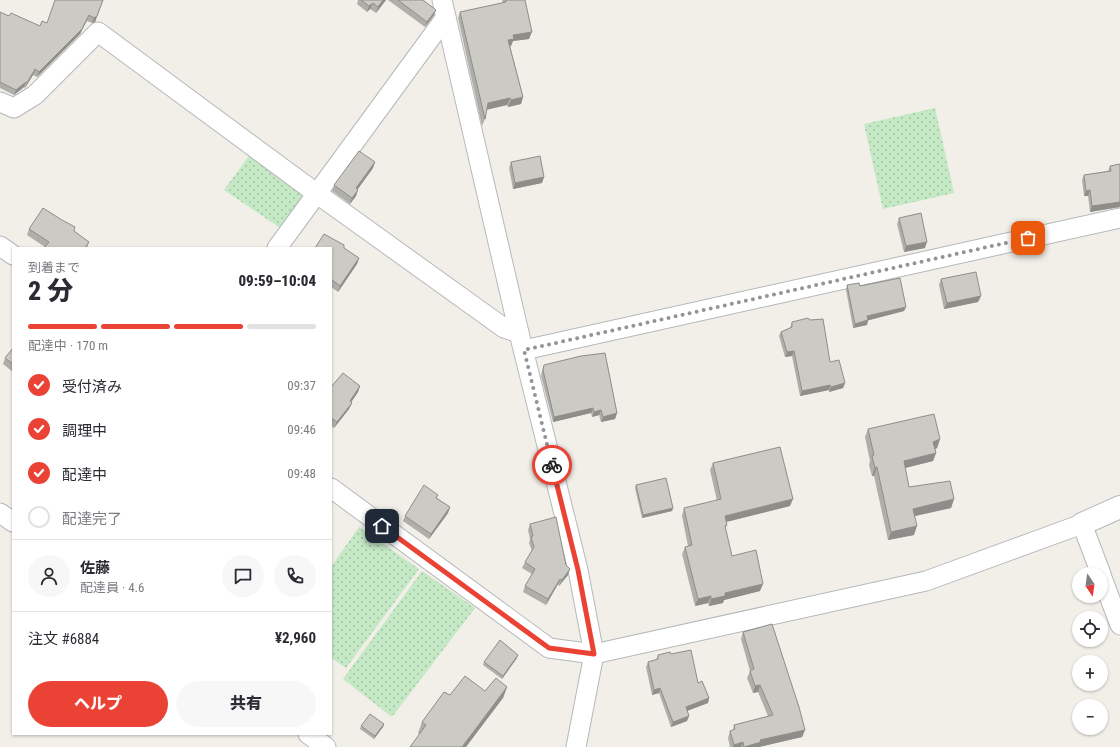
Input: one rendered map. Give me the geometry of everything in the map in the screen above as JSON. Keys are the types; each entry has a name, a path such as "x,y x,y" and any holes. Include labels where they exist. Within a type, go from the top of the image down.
{"street":[{"path":"278,247 444,9"},
{"path":"444,9 521,341 578,570 594,654 576,747"},
{"path":"0,102 14,108 34,95 98,32 316,193 521,341 1120,218"},
{"path":"0,246 12,255"},
{"path":"332,489 549,648 594,654 926,582 1082,524 1120,507"},
{"path":"0,512 12,521"},
{"path":"1082,524 1098,567"},
{"path":"1108,593 1120,625"},
{"path":"309,735 326,747"}],"green space":[{"path":"935,108 954,193 883,209 864,124"},
{"path":"251,153 306,191 307,200 283,230 224,190"},
{"path":"359,527 419,569 346,668 332,659 332,566"},
{"path":"422,571 475,608 392,717 343,679"}],"building":[{"path":"55,0 103,0 97,16 94,18 89,15 82,29 39,72 35,69 27,83 26,82 16,90 0,82 0,12 9,16 11,13 40,26 42,21 47,23"},
{"path":"361,0 383,0 378,7 373,3 369,6"},
{"path":"398,0 423,0 436,10 427,22"},
{"path":"506,0 525,0 532,32 513,35 514,39 508,40 523,97 511,100 510,98 488,103 485,119 460,12 506,2"},
{"path":"359,151 375,162 356,188 358,190 352,198 334,185"},
{"path":"540,156 544,177 515,183 511,162"},
{"path":"1120,164 1120,202 1092,206 1090,190 1086,191 1084,175 1111,171 1110,166"},
{"path":"43,208 75,227 74,231 89,242 86,247 45,247 49,242 29,229"},
{"path":"921,213 927,242 906,246 899,218"},
{"path":"324,234 344,245 344,248 359,258 340,286 332,280 332,247 316,247"},
{"path":"976,272 981,296 947,303 941,279"},
{"path":"900,278 906,307 867,316 868,320 855,324 847,285 859,283 860,286"},
{"path":"808,318 810,320 823,319 830,362 839,360 845,383 831,387 830,385 802,391 794,351 787,352 781,332 792,327 792,322"},
{"path":"12,349 12,363 5,358"},
{"path":"605,353 617,413 603,417 601,410 594,412 593,408 554,417 543,370 544,365 581,356"},
{"path":"343,373 360,386 350,401 352,403 337,422 332,419 332,386"},
{"path":"934,414 940,439 933,442 936,453 904,461 909,487 950,481 954,499 913,509 917,526 891,532 877,467 875,468 872,456 874,455 868,429"},
{"path":"780,447 793,499 725,516 727,525 725,526 732,556 756,550 763,584 725,593 725,596 711,599 711,596 698,599 685,547 692,545 684,508 721,499 713,463"},
{"path":"666,478 673,508 643,515 636,485"},
{"path":"424,485 438,495 436,498 450,507 431,534 405,516"},
{"path":"556,517 566,565 570,569 562,580 560,579 548,599 525,586 535,569 525,562 534,547 531,537 533,536 530,524"},
{"path":"772,624 805,730 760,740 761,742 744,747 743,742 734,745 730,731 735,729 734,725 773,715 760,685 755,686 750,671 754,669 743,632"},
{"path":"500,640 518,655 503,676 484,662"},
{"path":"691,650 698,683 702,681 709,698 686,707 689,716 673,722 660,688 654,690 648,662 658,659 658,655"},
{"path":"465,676 485,691 496,678 507,687 462,747 410,747 426,725 422,722 444,692 450,695"},
{"path":"370,714 384,724 375,736 361,726"}],"way so far":[{"path":"552,465 524,350 1028,238"}],"route":[{"path":"382,526 549,648 594,654 578,570 552,465"}]}
